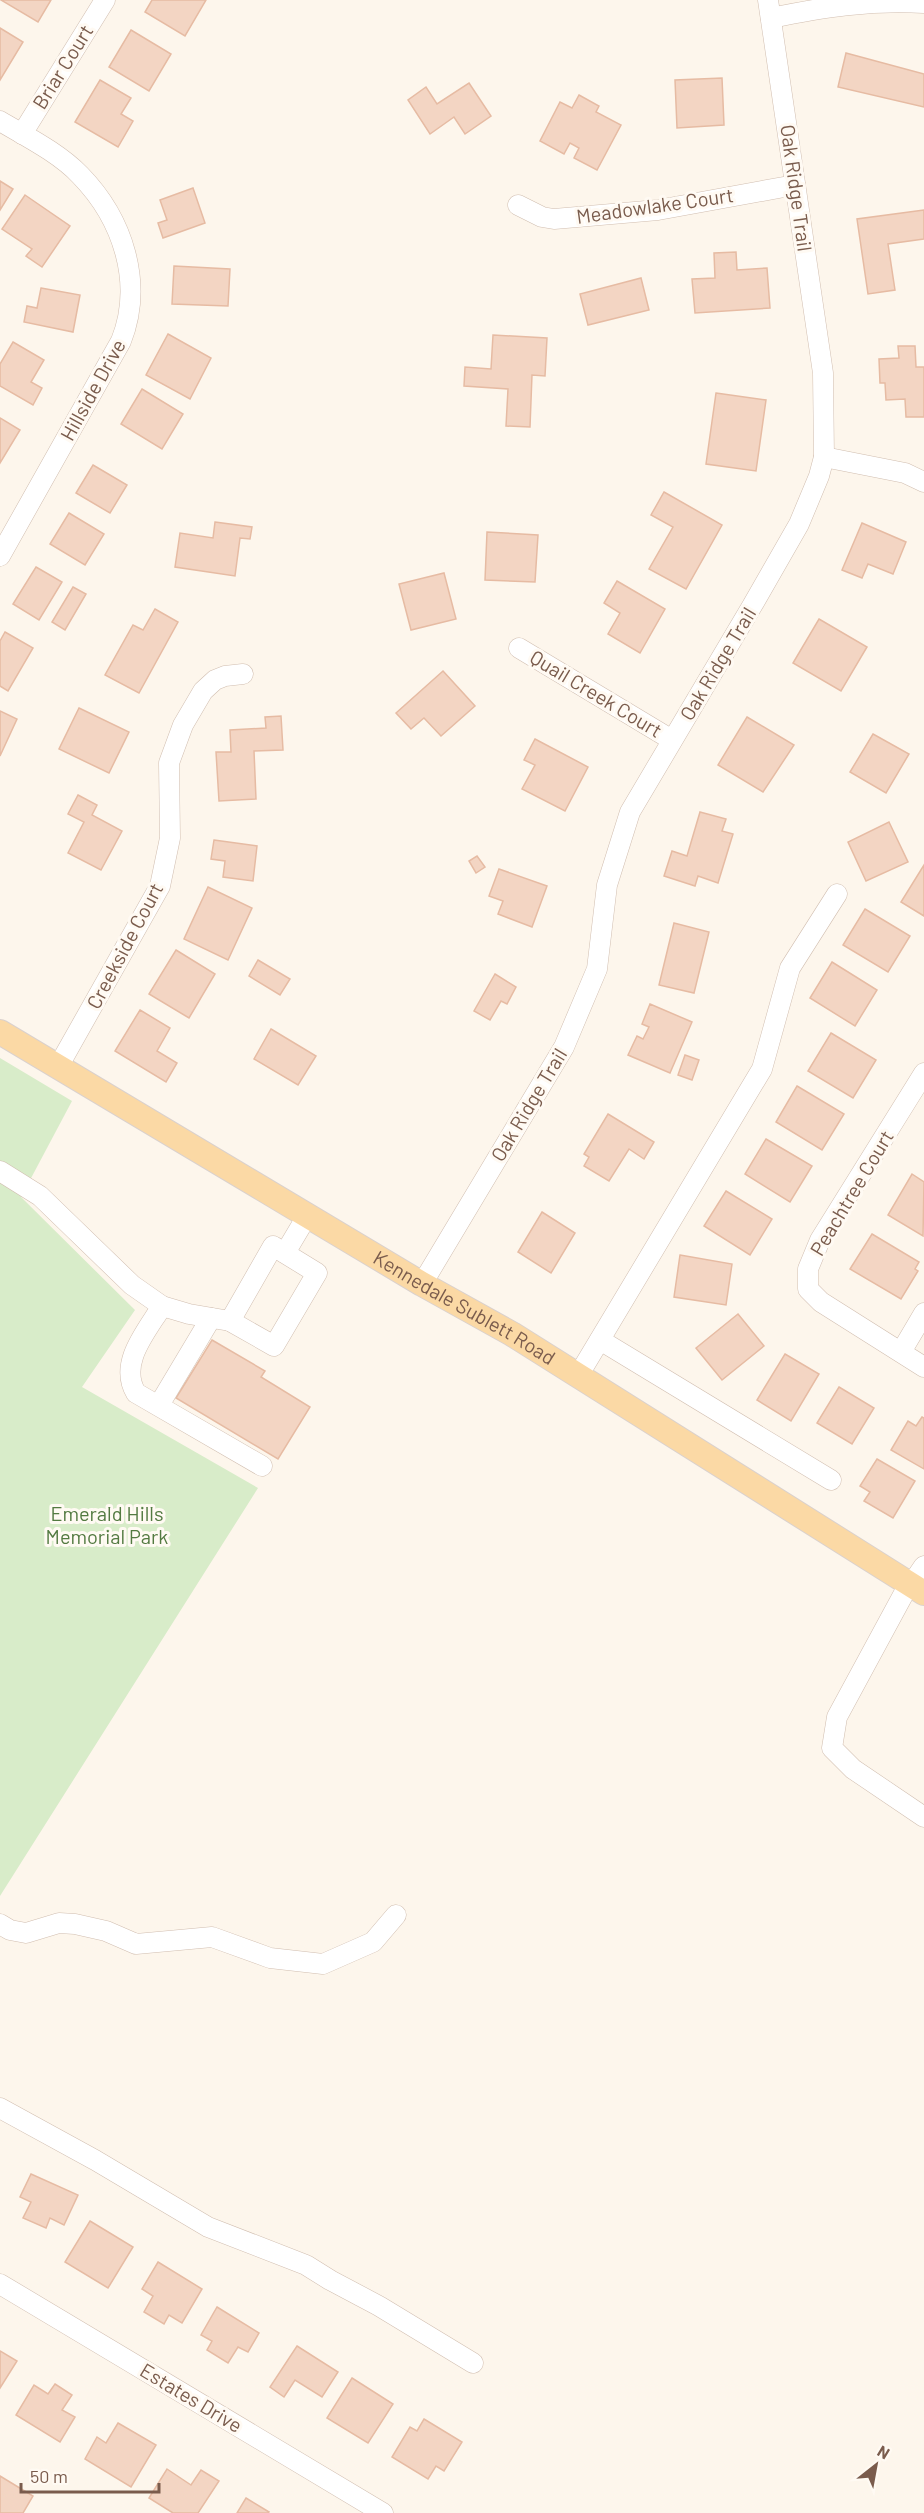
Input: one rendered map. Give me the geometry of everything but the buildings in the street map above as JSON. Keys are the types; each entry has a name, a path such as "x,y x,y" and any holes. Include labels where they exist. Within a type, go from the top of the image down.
{"main road":[{"name":"Kennedale Sublett Road","path":"0,1032 422,1284 512,1334 917,1582"}],"street":[{"name":"Briar Court","path":"22,134 105,0"},
{"path":"770,9 896,1 924,3"},
{"name":"Oak Ridge Trail","path":"422,1284 564,1047 597,969 607,885 630,812 799,524 819,476 824,457 823,373 770,9"},
{"name":"Hillside Drive","path":"0,121 80,175 112,217 122,240 132,274 128,324 121,340 0,556"},
{"name":"Meadowlake Court","path":"518,205 542,217 555,219 658,210 795,185"},
{"path":"824,457 905,473 924,482"},
{"name":"Quail Creek Court","path":"519,648 672,740"},
{"name":"Creekside Court","path":"58,1067 160,885 170,838 170,763 183,725 203,691 215,680 243,674"},
{"path":"578,1376 762,1069 790,969 837,894"},
{"name":"Peachtree Court","path":"924,1073 820,1240 808,1269 808,1288 822,1302 924,1367"},
{"path":"0,1171 40,1196 132,1285 162,1306 220,1320 274,1346 317,1273 273,1246 220,1320 159,1406"},
{"path":"285,1253 307,1216"},
{"path":"162,1306 134,1353 129,1368 129,1382 136,1393 262,1466"},
{"path":"901,1352 924,1313"},
{"path":"600,1340 831,1480"},
{"path":"917,1582 837,1717 832,1748 853,1769 924,1817"},
{"path":"0,1924 10,1930 26,1933 59,1923 75,1924 106,1931 136,1944 212,1937 270,1958 323,1964 373,1942 396,1915"},
{"path":"0,2108 208,2227 306,2265 473,2363"},
{"name":"Estates Drive","path":"0,2284 383,2513"}],"green space":[{"name":"Emerald Hills Memorial Park","path":"0,1058 72,1101 21,1197 135,1310 82,1387 258,1488 0,1896"}]}
